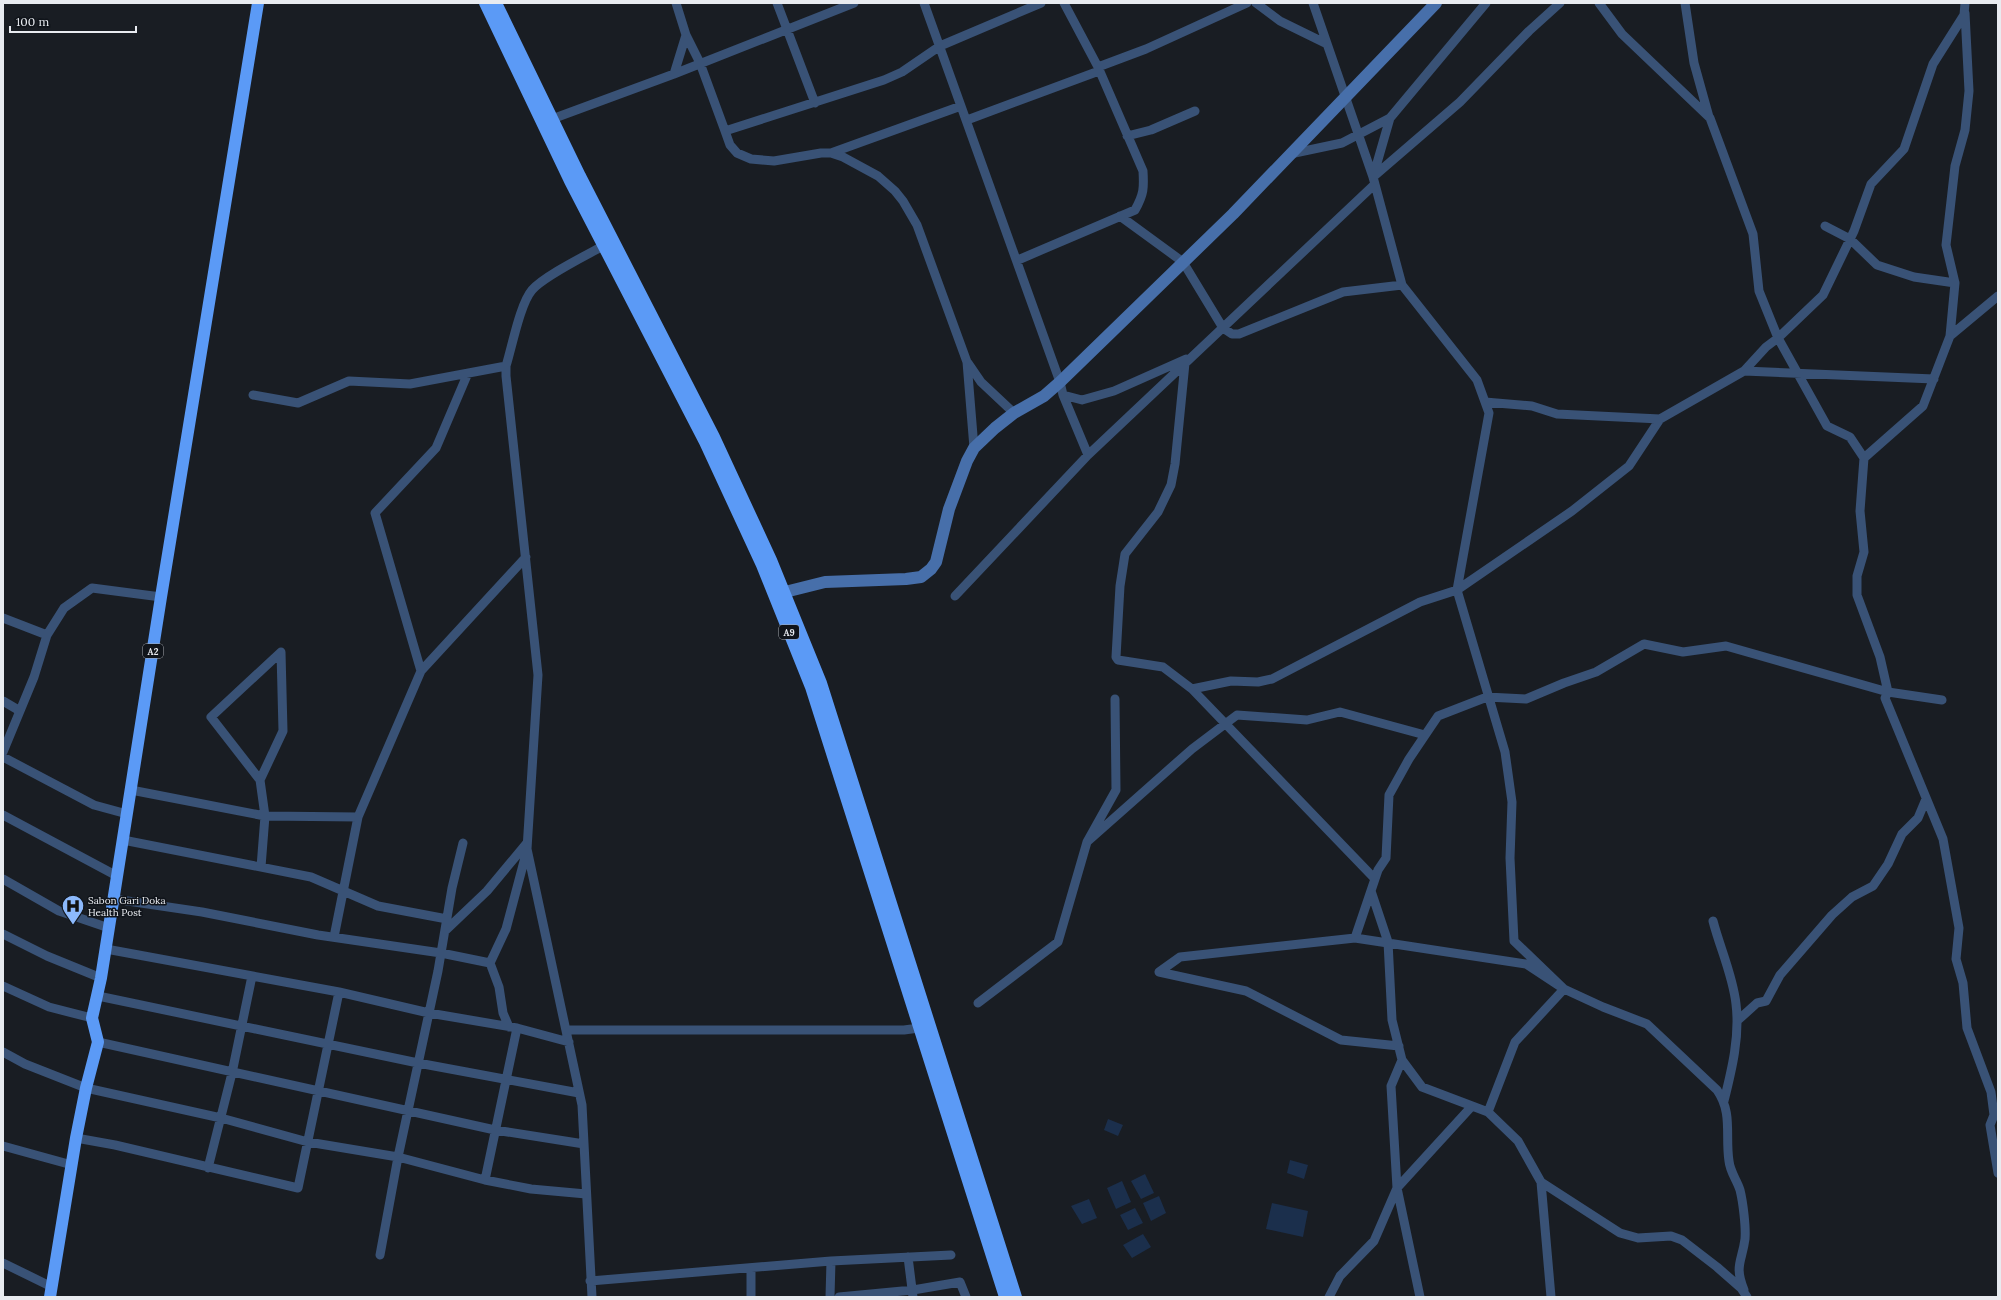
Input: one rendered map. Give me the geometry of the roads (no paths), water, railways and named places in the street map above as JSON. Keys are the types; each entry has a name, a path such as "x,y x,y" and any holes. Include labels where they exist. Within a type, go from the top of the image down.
{"highway":[{"name":"A2","path":"51,1292 76,1138 86,1088 98,1042 92,1018 98,996 106,949 161,597 258,3"},
{"name":"A9","path":"485,3 603,246 705,442 762,565 811,687 1005,1297"},
{"name":"A9","path":"496,3 552,120 714,437 784,592 821,683 1016,1297"}],"street":[{"path":"676,3 686,35 700,63 724,131 730,145 737,153 751,159 774,161 821,153 831,153 843,157 878,176 895,191 903,201 918,225 967,362 974,448"},
{"path":"777,3 815,103"},
{"path":"552,120 674,74 786,28 854,3"},
{"path":"924,3 967,120 991,193 1018,260 1060,382 1063,395 1088,455"},
{"path":"724,131 815,103 902,72 940,46 1041,3"},
{"path":"1018,260 1135,210 1142,198 1144,188 1143,171 1099,69 1064,3"},
{"path":"967,120 1099,69 1247,3"},
{"path":"1256,3 1280,21 1327,44"},
{"path":"1313,3 1374,181 1402,285 1477,380 1489,413 1457,590 1487,697 1505,752 1512,802 1510,858 1514,941 1564,989"},
{"path":"784,592 826,582 906,579 921,577 931,569 936,562 949,509 967,461 974,448 995,428 1014,413 1044,396 1060,382 1233,214 1436,3"},
{"path":"1290,154 1342,142 1390,118 1486,3"},
{"path":"955,596 1088,455 1223,328 1374,181 1460,102 1529,31 1560,3"},
{"path":"1599,3 1622,34 1710,118"},
{"path":"1685,3 1694,63 1710,118 1753,234 1759,291 1778,338 1827,426 1850,437 1864,458 1860,511 1864,552 1857,576 1857,595 1880,657 1888,692 1886,698 1943,839 1959,928 1956,959 1963,983 1967,1028 1991,1092 1994,1115 1990,1125 1998,1173"},
{"path":"1192,689 1231,681 1258,682 1272,679 1420,602 1457,590 1572,511 1629,466 1660,419 1744,371 1766,347 1778,338 1823,295 1850,239 1872,184 1904,149 1933,64 1964,15 1965,6"},
{"path":"1864,458 1924,406 1950,336 1956,282 1946,245 1955,166 1965,130 1968,91 1965,6"},
{"path":"674,74 686,35"},
{"path":"831,153 961,106"},
{"path":"1127,136 1151,130 1195,111"},
{"path":"1374,181 1390,118"},
{"path":"1120,216 1183,262 1223,328 1232,334 1240,334 1343,292 1402,285"},
{"path":"1825,226 1850,239 1877,265 1914,277 1956,282"},
{"path":"485,1180 506,1080 513,1027 503,1013 499,987 490,964 506,929 527,846 538,675 506,366 525,304 532,290 543,281 603,246"},
{"path":"1950,336 1998,296"},
{"path":"1063,395 1082,400 1114,391 1188,360"},
{"path":"1188,360 1176,464 1171,485 1158,512 1125,554 1120,586 1116,657 1118,660 1163,667 1192,689 1375,879"},
{"path":"967,362 982,382 1014,413"},
{"path":"253,394 298,403 349,381 410,384 506,366"},
{"path":"1744,371 1934,379"},
{"path":"421,671 374,513 436,448 468,373"},
{"path":"1485,402 1532,406 1557,414 1660,419"},
{"path":"334,937 358,817 421,671 526,557"},
{"path":"3,752 34,677 47,635 64,608 92,588 161,597"},
{"path":"3,618 47,635"},
{"path":"1355,938 1378,870 1386,858 1389,795 1438,716 1487,697 1526,699 1564,683 1596,672 1644,644 1683,652 1726,646 1888,692 1942,700"},
{"path":"260,780 283,731 281,652 211,717 260,780 265,816 261,867"},
{"path":"978,1003 1058,942 1087,842 1116,790 1115,699"},
{"path":"3,701 20,711"},
{"path":"1087,842 1192,749 1237,715 1307,720 1340,712 1425,735"},
{"path":"3,756 94,805 127,814"},
{"path":"130,790 265,816 358,817"},
{"path":"1737,1021 1757,1003 1766,1001 1780,975 1832,915 1852,897 1874,886 1888,864 1902,834 1918,818 1926,799"},
{"path":"3,815 117,876"},
{"path":"123,840 311,877 378,906 447,920"},
{"path":"380,1254 398,1157 429,1013 463,842"},
{"path":"445,931 487,891 527,846"},
{"path":"527,846 582,1104 592,1297"},
{"path":"3,879 59,911 109,928"},
{"path":"1371,891 1388,942 1392,1020 1402,1060 1422,1087 1488,1112 1518,1141 1541,1182 1551,1297"},
{"path":"114,899 202,912 490,964"},
{"path":"1541,1182 1620,1233 1638,1238 1671,1236 1682,1240 1717,1267 1741,1288 1747,1296 1741,1283 1738,1267 1745,1239 1740,1189 1729,1163 1728,1128 1724,1101 1737,1032 1736,1003 1732,980 1713,921"},
{"path":"3,934 47,956 101,978"},
{"path":"1399,1046 1341,1040 1246,991 1159,972 1180,958 1355,938 1526,964 1564,989 1603,1007 1647,1024 1717,1090 1724,1101"},
{"path":"106,949 339,992 429,1013 513,1027 569,1042"},
{"path":"208,1168 232,1073 252,976"},
{"path":"3,986 49,1007 92,1018"},
{"path":"1488,1112 1515,1042 1564,989"},
{"path":"76,1138 298,1188 339,992"},
{"path":"98,996 418,1063 579,1093"},
{"path":"566,1030 897,1030 919,1028"},
{"path":"98,1042 408,1112 495,1130 584,1144"},
{"path":"3,1052 25,1064 86,1088 221,1118 308,1142 398,1157 485,1180 531,1189 586,1194"},
{"path":"1402,1060 1391,1086 1397,1188 1420,1297"},
{"path":"1329,1297 1340,1276 1374,1241 1397,1188 1472,1106"},
{"path":"3,1146 72,1165"},
{"path":"590,1281 750,1269 831,1261 951,1255"},
{"path":"908,1257 913,1293"},
{"path":"830,1297 831,1261"},
{"path":"3,1263 51,1292"},
{"path":"750,1269 751,1297"},
{"path":"839,1297 913,1293 960,1282 966,1297"}],"place":[{"name":"Sabon Gari Doka Health Post","path":"73,926"}]}
